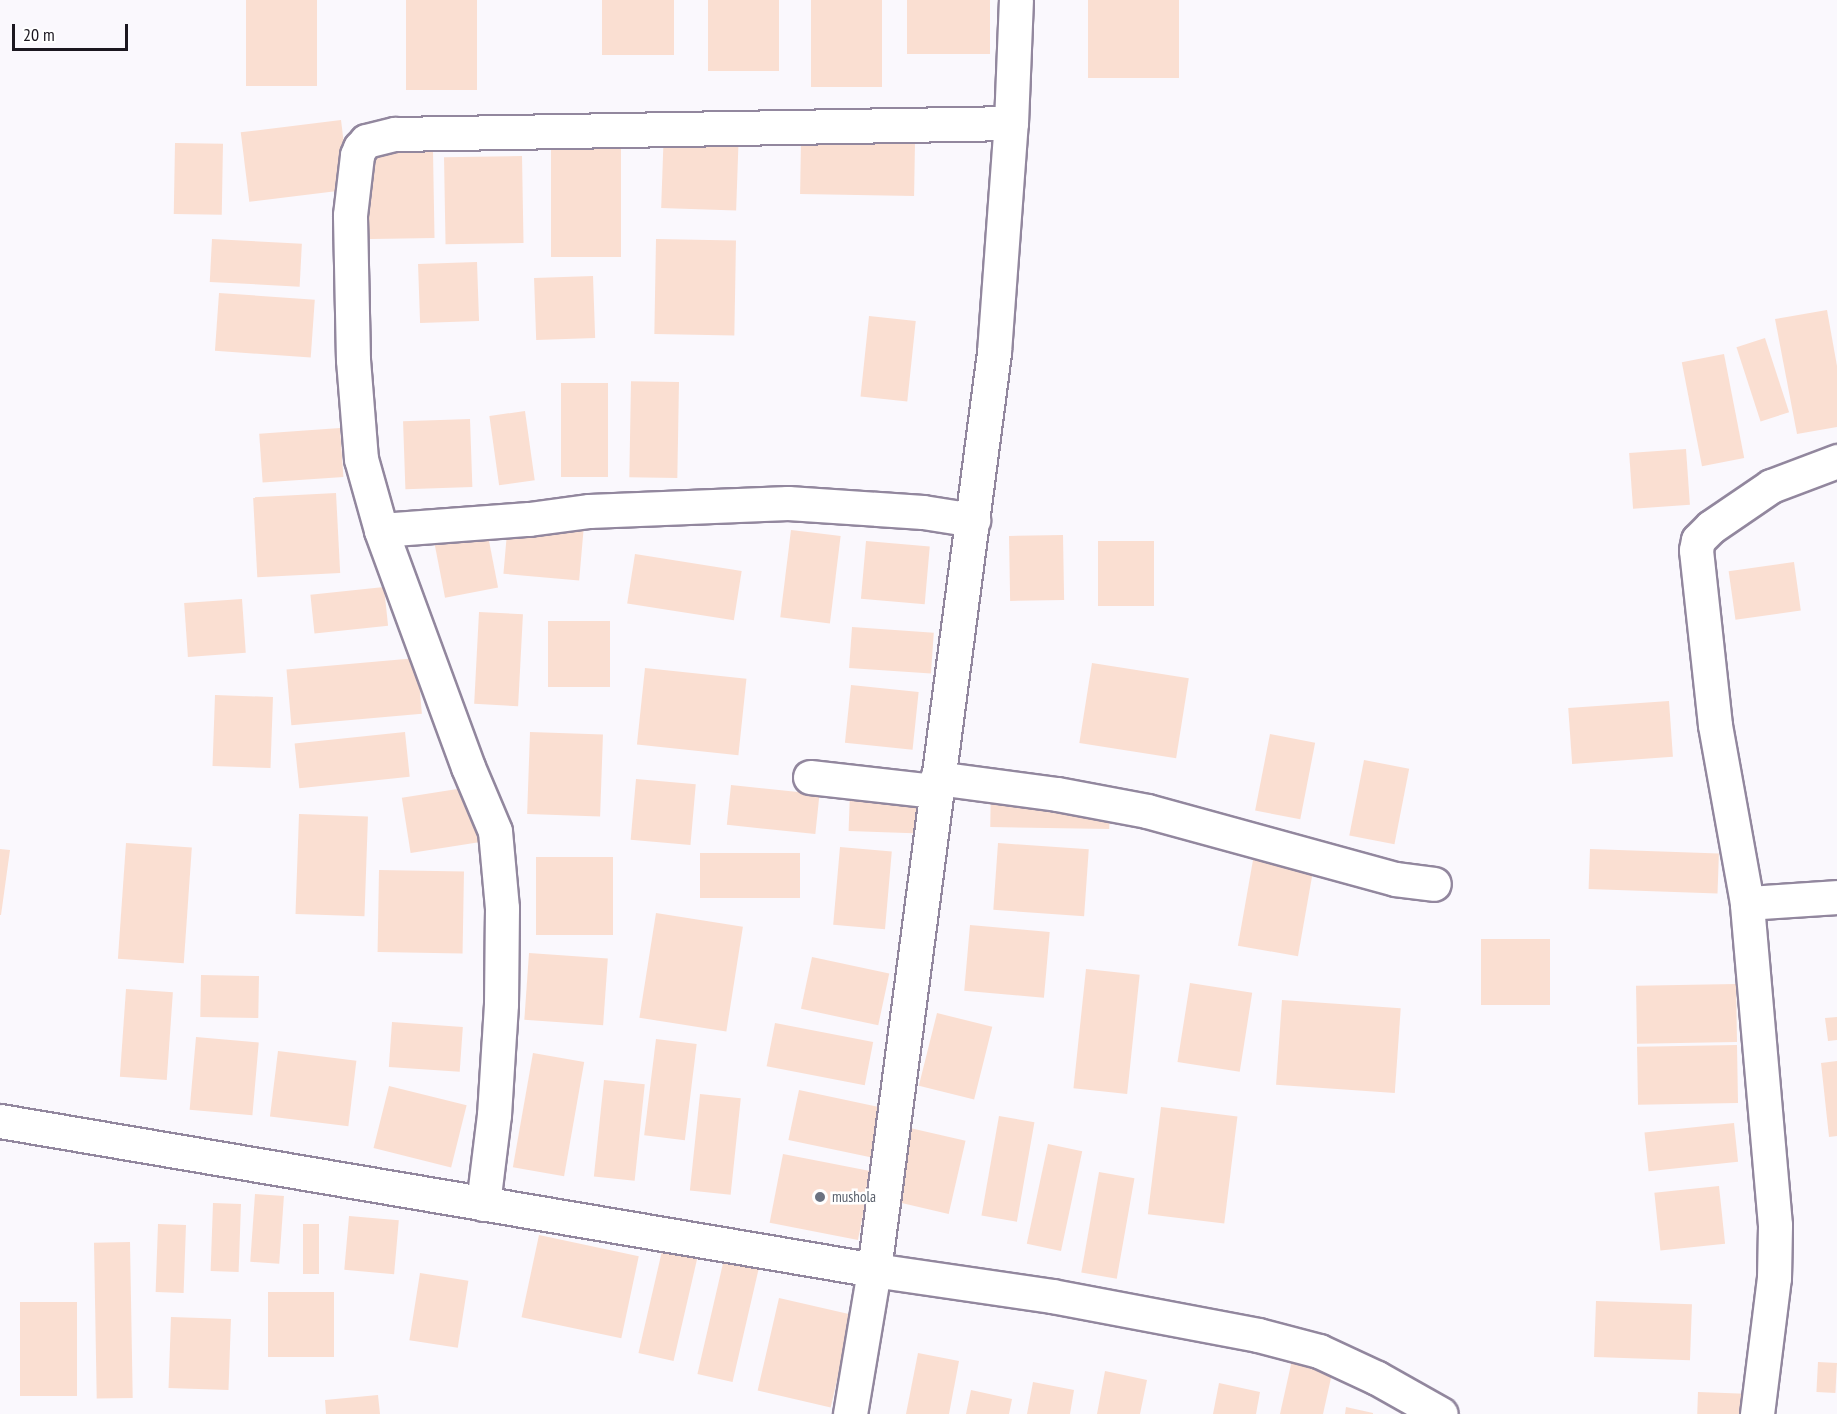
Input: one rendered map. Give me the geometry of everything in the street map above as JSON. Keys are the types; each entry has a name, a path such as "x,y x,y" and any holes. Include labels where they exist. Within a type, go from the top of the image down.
{"street":[{"path":"850,1414 874,1270 994,352 1011,123 1016,0"},
{"path":"483,1204 494,1115 501,1004 502,908 495,831 468,767 381,530 361,459 353,360 350,215 357,155 366,141 395,134 1011,123"},
{"path":"1756,1414 1774,1278 1775,1225 1747,903 1714,725 1696,550 1698,540 1711,527 1771,486 1837,461"},
{"path":"381,530 529,519 589,511 788,503 923,512 973,520"},
{"path":"810,777 1057,794 1147,812 1395,879 1434,884"},
{"path":"1747,903 1837,897"},
{"path":"0,1121 874,1270 1052,1296 1258,1335 1319,1351 1377,1378 1441,1414"}],"building":[{"path":"246,0 317,0 317,86 246,86"},
{"path":"406,0 477,0 477,90 406,90"},
{"path":"602,0 674,0 674,55 602,55"},
{"path":"708,0 779,0 779,71 708,71"},
{"path":"811,0 882,0 882,87 811,87"},
{"path":"907,0 990,0 990,54 907,54"},
{"path":"1088,0 1179,0 1179,78 1088,78"},
{"path":"341,120 350,189 249,202 241,132"},
{"path":"664,127 739,130 736,211 661,208"},
{"path":"551,141 621,141 621,257 551,257"},
{"path":"801,142 915,144 914,196 800,194"},
{"path":"175,143 223,144 222,215 174,214"},
{"path":"433,151 435,238 356,239 354,152"},
{"path":"522,156 524,243 446,244 444,157"},
{"path":"212,239 302,244 300,287 210,282"},
{"path":"656,239 736,240 734,335 654,334"},
{"path":"477,262 479,321 420,323 418,264"},
{"path":"593,276 595,338 536,340 534,278"},
{"path":"219,293 315,300 311,358 215,351"},
{"path":"1827,310 1837,366 1837,427 1797,434 1775,319"},
{"path":"869,316 916,321 907,401 861,397"},
{"path":"1765,338 1789,412 1761,421 1736,347"},
{"path":"1724,354 1744,458 1702,466 1682,362"},
{"path":"631,381 679,382 677,478 629,477"},
{"path":"561,383 608,383 608,477 561,477"},
{"path":"525,411 535,480 499,485 489,416"},
{"path":"470,419 472,487 405,489 403,421"},
{"path":"340,428 343,477 263,483 259,434"},
{"path":"1686,449 1690,505 1633,509 1629,453"},
{"path":"336,493 340,573 257,577 253,497"},
{"path":"483,510 498,588 445,598 430,520"},
{"path":"509,510 585,517 579,580 503,574"},
{"path":"791,530 841,536 830,623 780,617"},
{"path":"1063,535 1064,600 1010,601 1009,536"},
{"path":"866,541 930,547 925,604 861,599"},
{"path":"1098,541 1154,541 1154,606 1098,606"},
{"path":"635,554 742,571 734,620 627,603"},
{"path":"1794,562 1801,611 1735,620 1729,571"},
{"path":"384,587 388,626 314,634 310,595"},
{"path":"242,599 246,653 188,657 184,603"},
{"path":"479,612 523,614 518,706 474,704"},
{"path":"548,621 610,621 610,687 548,687"},
{"path":"852,627 934,633 931,674 849,668"},
{"path":"417,658 422,714 291,725 286,669"},
{"path":"1092,663 1189,678 1176,758 1079,743"},
{"path":"645,668 746,679 738,755 637,745"},
{"path":"851,685 919,692 913,750 845,743"},
{"path":"215,695 273,697 270,768 213,766"},
{"path":"1669,701 1673,757 1572,764 1568,708"},
{"path":"405,732 410,777 299,788 295,744"},
{"path":"530,732 603,735 600,816 527,814"},
{"path":"1270,734 1315,743 1300,819 1255,811"},
{"path":"1364,760 1409,769 1394,844 1349,836"},
{"path":"636,779 696,784 690,845 631,840"},
{"path":"991,784 1110,786 1109,829 990,827"},
{"path":"731,785 820,794 815,834 727,825"},
{"path":"470,787 479,842 411,853 402,798"},
{"path":"850,791 922,794 921,833 849,831"},
{"path":"299,814 368,816 364,916 296,914"},
{"path":"126,843 192,848 184,963 118,959"},
{"path":"998,843 1089,849 1084,916 993,910"},
{"path":"840,847 892,852 885,929 833,925"},
{"path":"0,849 10,850 1,915 0,915"},
{"path":"1590,849 1719,854 1718,893 1589,889"},
{"path":"700,853 800,853 800,898 700,898"},
{"path":"536,857 613,857 613,935 536,935"},
{"path":"1253,860 1313,871 1298,956 1238,946"},
{"path":"379,870 464,871 463,953 378,952"},
{"path":"656,913 743,927 726,1031 639,1018"},
{"path":"970,925 1050,932 1044,998 964,991"},
{"path":"1481,939 1550,939 1550,1005 1481,1005"},
{"path":"529,953 608,959 603,1025 524,1020"},
{"path":"812,957 889,973 878,1025 801,1009"},
{"path":"1086,969 1140,975 1127,1094 1073,1088"},
{"path":"201,975 259,976 258,1018 200,1017"},
{"path":"1190,983 1252,993 1240,1072 1177,1062"},
{"path":"1736,984 1737,1042 1637,1044 1636,986"},
{"path":"126,989 173,992 167,1080 120,1077"},
{"path":"1282,1000 1401,1008 1395,1093 1276,1085"},
{"path":"937,1013 992,1027 974,1100 919,1086"},
{"path":"1837,1017 1837,1040 1828,1041 1825,1018"},
{"path":"392,1022 463,1027 460,1072 389,1067"},
{"path":"775,1023 873,1042 865,1085 767,1066"},
{"path":"196,1037 259,1042 252,1115 190,1110"},
{"path":"656,1039 697,1044 685,1140 644,1135"},
{"path":"1737,1045 1738,1103 1638,1105 1637,1047"},
{"path":"278,1051 356,1061 348,1126 270,1117"},
{"path":"533,1053 584,1062 564,1176 513,1167"},
{"path":"1837,1061 1837,1136 1829,1137 1821,1063"},
{"path":"604,1080 645,1084 635,1181 594,1176"},
{"path":"389,1086 467,1105 451,1167 374,1148"},
{"path":"799,1090 881,1107 871,1157 788,1140"},
{"path":"700,1094 741,1098 731,1195 690,1190"},
{"path":"1161,1107 1237,1116 1224,1224 1148,1214"},
{"path":"999,1116 1034,1122 1017,1222 981,1215"},
{"path":"1734,1123 1738,1162 1649,1171 1644,1132"},
{"path":"910,1128 966,1141 949,1214 893,1201"},
{"path":"1048,1144 1082,1151 1061,1251 1027,1244"},
{"name":"mushola","path":"783,1154 871,1171 858,1240 770,1223"},
{"path":"1099,1172 1134,1178 1117,1279 1081,1272"},
{"path":"1719,1186 1725,1244 1660,1250 1654,1193"},
{"path":"255,1194 284,1196 279,1264 250,1262"},
{"path":"213,1203 241,1204 239,1272 211,1271"},
{"path":"349,1216 399,1220 394,1274 344,1270"},
{"path":"158,1224 186,1225 184,1293 156,1292"},
{"path":"303,1224 319,1224 319,1274 303,1274"},
{"path":"539,1235 639,1256 621,1338 522,1317"},
{"path":"665,1238 700,1246 674,1361 638,1353"},
{"path":"130,1242 133,1398 97,1399 94,1243"},
{"path":"724,1259 759,1267 733,1382 697,1374"},
{"path":"420,1273 468,1281 458,1348 409,1340"},
{"path":"268,1292 334,1292 334,1357 268,1357"},
{"path":"779,1298 852,1315 831,1407 758,1391"},
{"path":"1596,1301 1692,1304 1690,1360 1594,1357"},
{"path":"20,1302 77,1302 77,1396 20,1396"},
{"path":"171,1317 231,1319 228,1390 169,1388"},
{"path":"918,1353 959,1361 949,1414 906,1414"},
{"path":"1292,1360 1333,1369 1323,1414 1280,1414"},
{"path":"1818,1362 1837,1363 1835,1393 1816,1392"},
{"path":"1105,1371 1147,1380 1140,1414 1097,1414"},
{"path":"1033,1382 1074,1390 1070,1414 1027,1414"},
{"path":"1219,1383 1260,1392 1256,1414 1213,1414"},
{"path":"971,1390 1012,1399 1009,1414 966,1414"},
{"path":"1698,1392 1752,1394 1751,1414 1697,1414"},
{"path":"378,1395 380,1414 326,1414 325,1400"},
{"path":"1346,1407 1373,1413 1373,1414 1345,1414"}],"place":[{"name":"mushola","path":"820,1197"}]}
